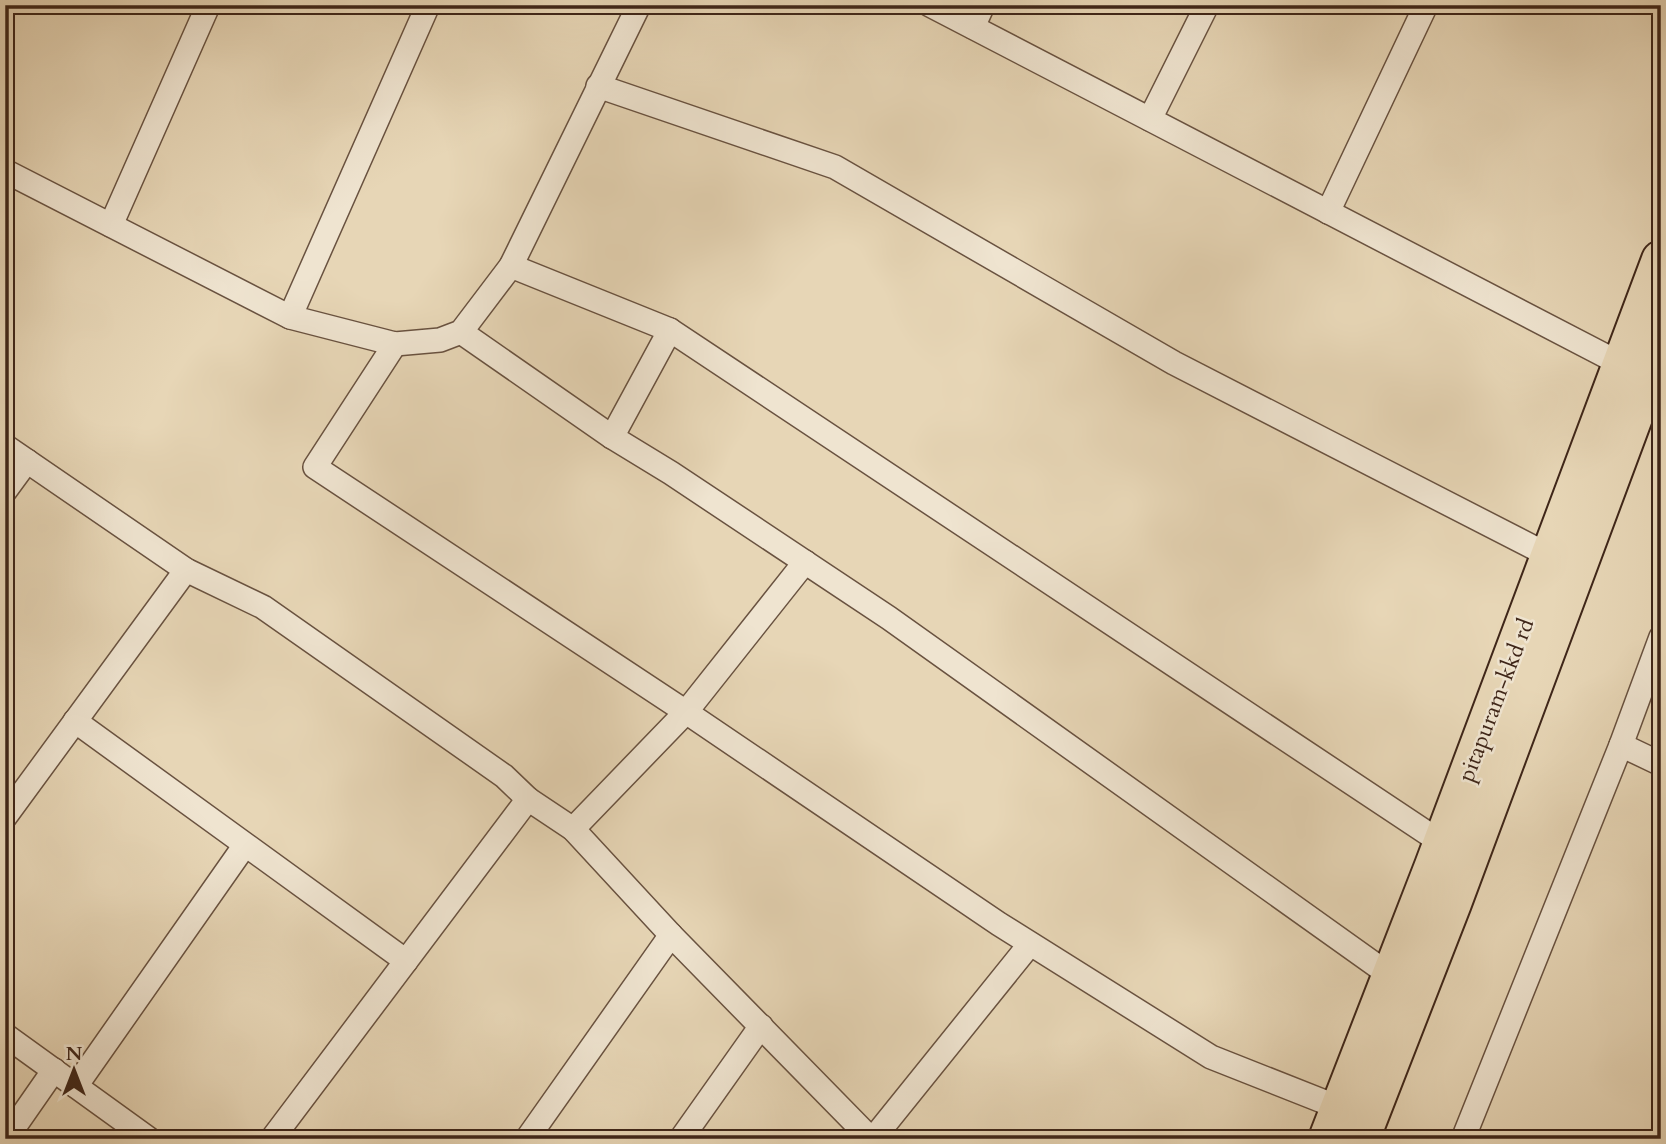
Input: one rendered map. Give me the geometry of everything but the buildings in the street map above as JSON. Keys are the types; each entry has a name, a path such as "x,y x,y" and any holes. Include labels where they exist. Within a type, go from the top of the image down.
{"highway":[{"name":"pitapuram-kkd rd","path":"1342,1129 1391,976 1661,260"},
{"path":"1342,1129 1466,865 1661,342"}],"street":[{"path":"290,317 428,5"},
{"path":"5,171 290,317 396,344 440,340 461,332 511,266 639,5"},
{"path":"930,5 1621,365"},
{"path":"972,27 983,5"},
{"path":"1150,119 1207,5"},
{"path":"1328,212 1426,5"},
{"path":"111,225 207,8"},
{"path":"598,86 835,167 1174,363 1550,556"},
{"path":"511,266 670,330 1442,843"},
{"path":"612,438 670,330"},
{"path":"461,332 612,438 671,473 889,618 1391,976"},
{"path":"396,344 315,467 1030,944 1211,1057 1342,1129"},
{"path":"5,446 186,570 263,607 504,776 528,799 573,829 869,1138 1030,944"},
{"path":"5,491 27,461"},
{"path":"573,829 686,712 805,562"},
{"path":"5,817 186,570"},
{"path":"1463,1139 1621,745 1661,637"},
{"path":"75,721 406,961"},
{"path":"1621,745 1661,764"},
{"path":"272,1139 528,799"},
{"path":"76,1086 245,845"},
{"path":"527,1139 671,934"},
{"path":"681,1139 761,1026"},
{"path":"5,1035 149,1139"},
{"path":"6,1139 54,1070"}]}
